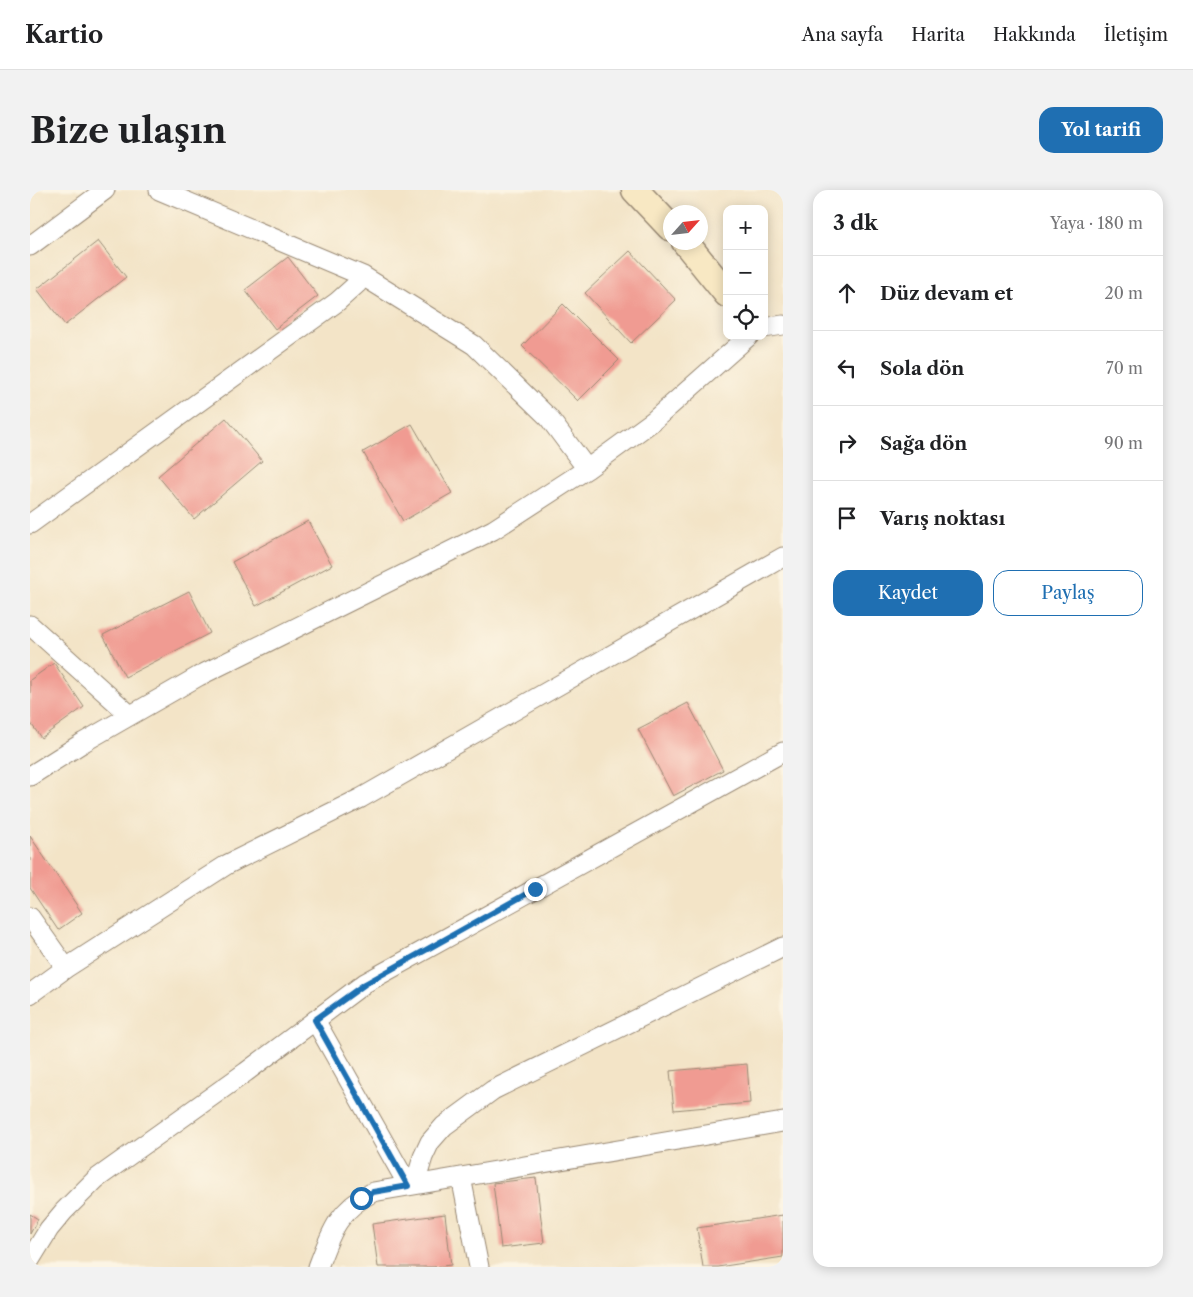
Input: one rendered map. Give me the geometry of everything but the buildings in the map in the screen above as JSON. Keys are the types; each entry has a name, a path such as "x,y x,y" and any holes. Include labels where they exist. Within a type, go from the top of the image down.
{"street":[{"path":"30,246 105,190"},
{"path":"159,190 363,276 474,345 548,418 587,469"},
{"path":"635,190 663,220"},
{"path":"691,250 723,289"},
{"path":"30,524 337,302 363,276"},
{"path":"768,327 783,325"},
{"path":"30,776 130,715 199,676 493,530 587,469 653,420 744,340"},
{"path":"30,994 66,968 228,864 361,798 783,557"},
{"path":"30,625 130,715"},
{"path":"30,1260 49,1229 96,1179 365,984 783,752"},
{"path":"30,917 66,968"},
{"path":"412,1185 430,1142 434,1137 444,1126 493,1090 783,947"},
{"path":"315,1020 412,1185"},
{"path":"318,1267 333,1228 350,1206 373,1192 783,1122"},
{"path":"461,1177 479,1267"}],"route":[{"path":"361,1198 373,1192 408,1186 315,1020 365,984 535,889"}]}
